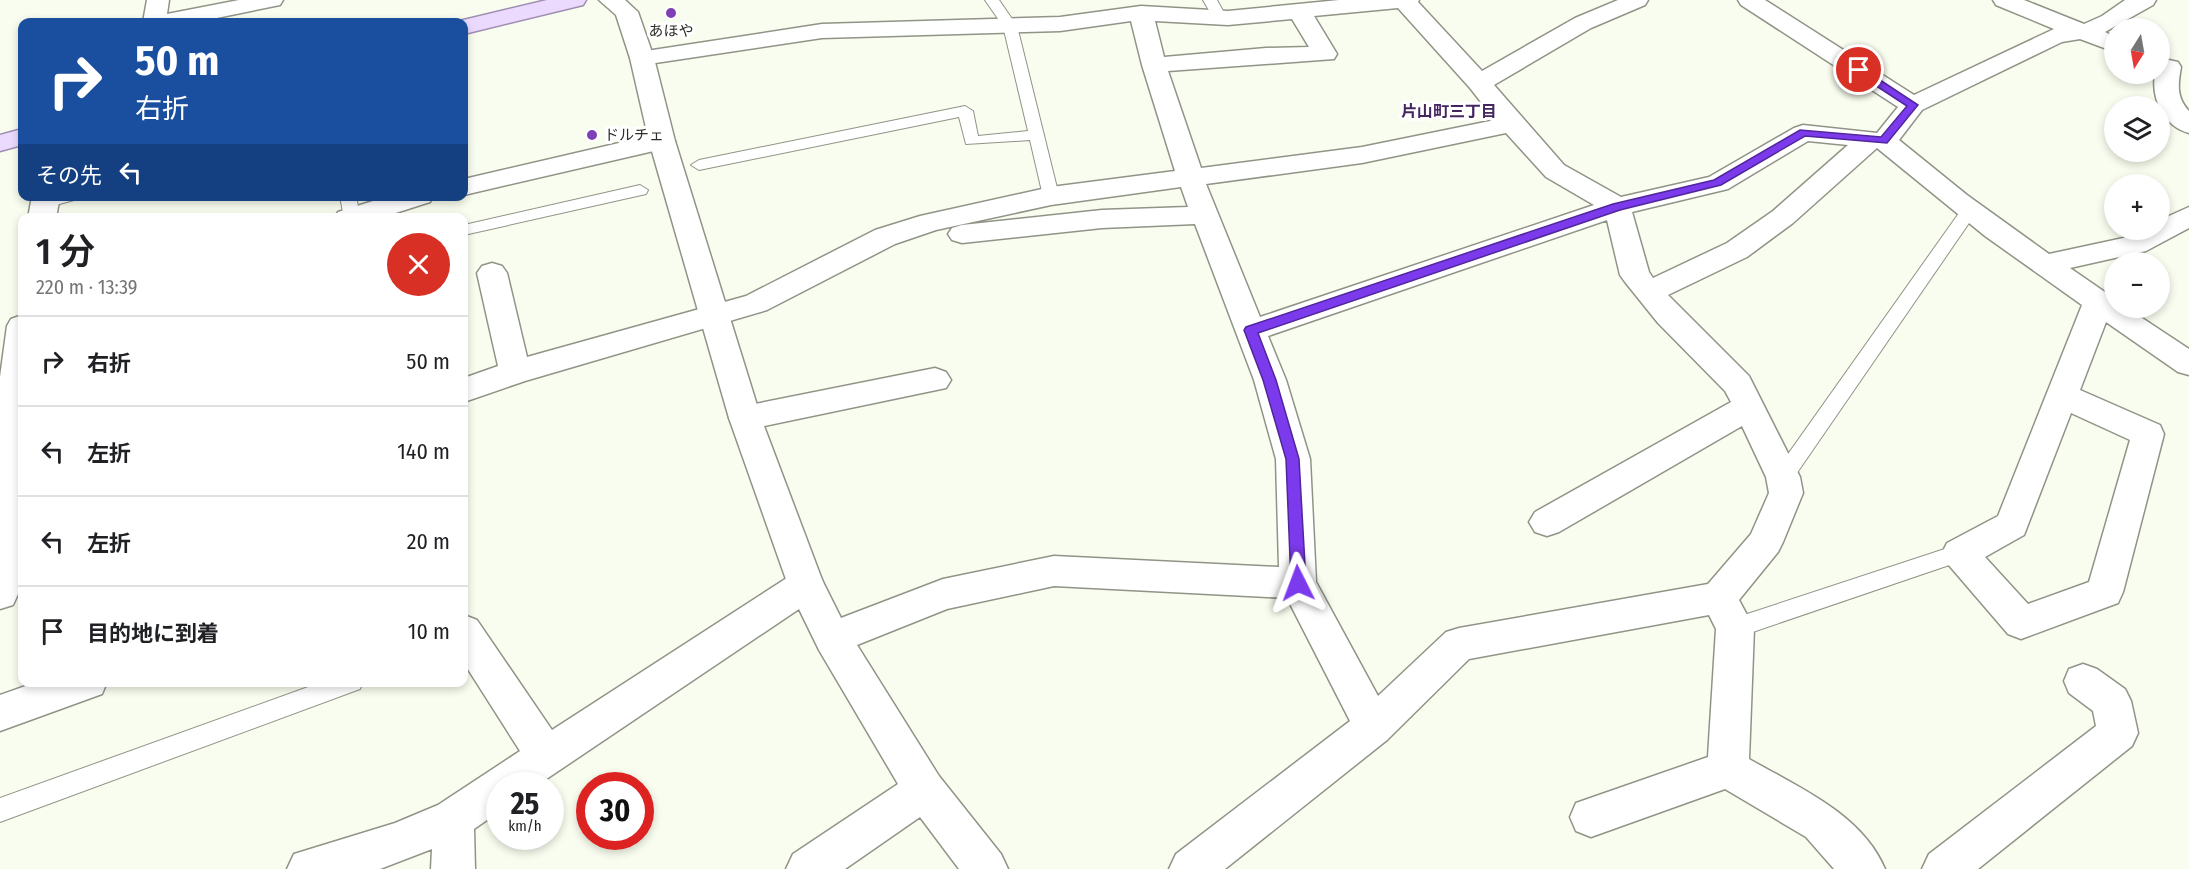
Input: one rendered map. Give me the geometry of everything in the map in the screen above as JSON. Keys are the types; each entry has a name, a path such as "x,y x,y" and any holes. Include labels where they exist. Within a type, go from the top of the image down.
{"main road":[{"path":"468,26 575,0"},
{"path":"0,143 18,138"}],"street":[{"path":"155,18 158,0"},
{"path":"185,18 272,0"},
{"path":"610,0 626,12 642,58 662,141 745,418 806,585 832,638 924,790 986,869"},
{"path":"1479,83 1583,23 1636,0"},
{"path":"1749,0 1913,105"},
{"path":"2004,0 2104,41"},
{"path":"1648,292 1737,250 1783,217 1877,140 1913,105 2057,35 2083,34 2117,17 2133,3 2145,0"},
{"path":"642,58 822,31 1060,24 1141,13 1215,9 1299,10 1348,2 1407,1 1555,171 1617,207 1635,274 1669,316 1738,384 1783,477 1786,493 1765,542 1727,613 1728,769"},
{"path":"1154,65 1325,54 1299,10"},
{"path":"1141,13 1154,65 1191,179 1251,330 1293,459 1298,583 1373,727"},
{"path":"2173,66 2164,89 2169,106 2189,124"},
{"path":"468,389 515,372 756,303 885,237 930,222 1051,196 1362,155 1512,124"},
{"path":"1251,330 1617,207 1718,183 1803,133 1877,140 2043,265 2189,364"},
{"path":"468,185 662,141"},
{"path":"349,210 395,201"},
{"path":"885,237 913,240 1102,219 1205,215"},
{"path":"2043,265 2136,244 2189,216"},
{"path":"492,273 515,372"},
{"path":"2062,395 2148,434 2105,592 2021,623 1960,553 2012,525 2062,395 2098,302"},
{"path":"0,594 9,550 18,412 13,374 18,347"},
{"path":"745,418 935,380"},
{"path":"1548,522 1749,407"},
{"path":"832,638 943,594 1054,572 1298,583"},
{"path":"521,772 806,585"},
{"path":"1191,869 1373,727 1459,644 1727,613"},
{"path":"468,641 545,756"},
{"path":"1944,869 2118,733 2111,701 2083,681"},
{"path":"0,713 74,687"},
{"path":"1591,817 1728,769 1821,823 1863,869"},
{"path":"808,869 924,790"},
{"path":"309,869 397,843 453,819 486,796"},
{"path":"453,819 453,869"}],"lane":[{"path":"992,0 1010,26 1051,196"},
{"path":"699,165 965,111 971,141 1035,135"},
{"path":"468,229 640,190"},
{"path":"1783,477 1970,210"},
{"path":"1727,613 1960,553"},
{"path":"0,810 338,687"}],"place":[{"name":"あほや","path":"671,13"},
{"name":"ドルチェ","path":"592,135"}],"district":[{"name":"片山町三丁目","path":"1449,111"}],"route":[{"path":"1298,583 1293,459 1251,330 1617,207 1718,183 1803,133 1884,141 1913,105 1859,70"}]}
